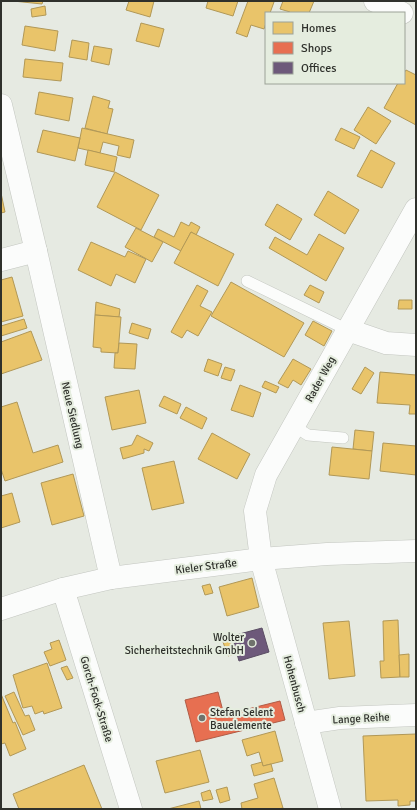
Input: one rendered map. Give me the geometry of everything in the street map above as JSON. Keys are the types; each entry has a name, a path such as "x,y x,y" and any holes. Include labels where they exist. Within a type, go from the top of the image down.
{"street":[{"path":"375,1 401,12"},
{"path":"405,14 416,19"},
{"name":"Neue Siedlung","path":"1,105 111,578"},
{"name":"Rader Weg","path":"261,559 255,511 266,475 416,209"},
{"path":"1,260 36,251"},
{"path":"348,330 386,343 416,345"},
{"name":"Kieler Straße","path":"1,608 64,589 111,578 261,559 326,554 416,551"},
{"name":"Hohenbusch","path":"261,559 330,809"},
{"name":"Gorch-Fock-Straße","path":"64,589 131,809"},
{"name":"Lange Reihe","path":"306,723 340,718 416,715"}],"lane":[{"path":"247,281 348,330"},
{"path":"294,426 308,435 343,438"}],"building: Homes":[{"path":"13,1 43,1 42,4"},
{"path":"129,1 154,1 150,17 126,10"},
{"path":"208,1 238,1 233,16 206,8"},
{"path":"248,1 274,2 270,12 265,12 264,29 251,25 247,37 236,33"},
{"path":"283,1 314,1 309,12 290,12 280,9"},
{"path":"45,6 46,15 32,17 31,9"},
{"path":"141,23 164,29 159,47 136,41"},
{"path":"25,26 58,31 55,51 22,45"},
{"path":"72,40 89,43 87,60 69,57"},
{"path":"94,46 112,49 109,65 91,61"},
{"path":"25,59 63,63 61,81 23,77"},
{"path":"406,70 416,75 416,125 384,108 397,84 405,84"},
{"path":"39,92 73,98 69,121 35,114"},
{"path":"93,96 110,101 108,108 113,109 107,134 85,128"},
{"path":"368,107 391,121 376,144 354,130"},
{"path":"82,128 134,140 130,158 117,155 119,146 103,142 100,153 78,148"},
{"path":"341,128 360,137 354,149 335,140"},
{"path":"43,130 80,138 75,161 37,152"},
{"path":"88,150 117,157 114,172 85,165"},
{"path":"371,150 395,163 382,188 357,176"},
{"path":"115,172 159,195 141,230 97,207"},
{"path":"328,191 359,210 345,234 314,215"},
{"path":"1,193 5,212 1,213"},
{"path":"277,204 302,219 290,240 265,225"},
{"path":"181,222 189,226 191,222 200,227 196,235 191,232 181,251 154,237 158,229 174,237"},
{"path":"136,228 163,242 152,262 125,247"},
{"path":"191,232 234,254 218,286 174,263"},
{"path":"319,234 344,248 326,281 269,248 275,237 307,255"},
{"path":"91,242 125,257 128,251 146,259 135,283 116,274 111,286 78,270"},
{"path":"12,277 23,316 1,322 1,280"},
{"path":"231,282 304,323 284,357 211,316"},
{"path":"197,285 208,291 200,306 212,312 198,336 187,330 182,338 171,332"},
{"path":"310,285 324,292 319,303 304,295"},
{"path":"399,300 412,300 412,309 398,309"},
{"path":"96,302 120,309 119,317 95,315"},
{"path":"95,315 121,317 118,353 101,352 101,348 93,347"},
{"path":"24,319 27,328 1,336 1,326"},
{"path":"313,321 332,331 324,346 305,335"},
{"path":"132,323 151,329 148,339 129,333"},
{"path":"31,331 42,360 1,374 1,342"},
{"path":"119,343 137,344 135,369 114,368 115,353 118,353"},
{"path":"208,359 222,364 218,376 204,371"},
{"path":"293,359 311,369 301,385 293,380 288,388 278,383"},
{"path":"225,367 235,370 231,381 221,378"},
{"path":"365,367 374,373 361,394 352,389"},
{"path":"380,372 416,375 416,414 409,414 410,405 377,403"},
{"path":"265,381 279,387 276,393 262,387"},
{"path":"240,385 261,393 253,417 231,410"},
{"path":"139,390 146,423 112,430 105,397"},
{"path":"164,396 181,404 177,414 159,406"},
{"path":"17,402 33,453 58,445 63,462 5,481 1,469 1,407"},
{"path":"186,407 207,418 202,429 180,418"},
{"path":"355,430 374,432 372,451 353,449"},
{"path":"212,433 250,454 237,479 198,459"},
{"path":"137,435 153,443 149,451 144,449 144,453 123,459 120,448 132,445"},
{"path":"383,443 416,446 416,475 380,471"},
{"path":"332,447 372,451 369,479 329,475"},
{"path":"174,461 184,503 152,510 142,468"},
{"path":"73,474 84,516 52,525 41,483"},
{"path":"12,493 20,522 1,528 1,496"},
{"path":"252,578 259,607 227,616 219,587"},
{"path":"210,584 213,593 205,595 202,586"},
{"path":"398,620 400,677 381,678 380,661 384,661 383,621"},
{"path":"349,621 355,676 329,679 323,623"},
{"path":"59,640 66,660 50,666 44,652 52,649 50,643"},
{"path":"230,640 234,654 228,656 223,642"},
{"path":"409,654 409,677 400,677 399,655"},
{"path":"47,663 62,708 44,714 43,711 35,714 32,706 23,708 13,675"},
{"path":"67,666 73,678 67,680 61,668"},
{"path":"14,692 25,716 29,715 35,730 23,735 5,696"},
{"path":"1,694 26,749 10,756 5,743 1,744"},
{"path":"275,731 283,761 263,766 259,752 247,756 242,740"},
{"path":"416,734 416,801 410,801 410,805 398,806 398,800 366,801 363,736"},
{"path":"200,750 209,782 165,793 156,761"},
{"path":"262,762 263,766 271,764 273,771 254,776 251,765"},
{"path":"84,765 102,809 19,809 13,794"},
{"path":"274,778 283,808 242,809 241,803 258,798 254,784"},
{"path":"227,787 230,800 220,803 216,790"},
{"path":"210,790 213,799 203,801 201,793"},
{"path":"199,801 201,809 168,809"}],"building: Shops":[{"path":"218,692 224,715 280,701 285,720 196,742 185,700"}],"building: Offices":[{"path":"262,628 269,652 239,661 232,636"}],"place":[{"name":"Wolter Sicherheitstechnik GmbH","path":"252,643"},
{"name":"Stefan Selent Bauelemente","path":"202,718"}]}
